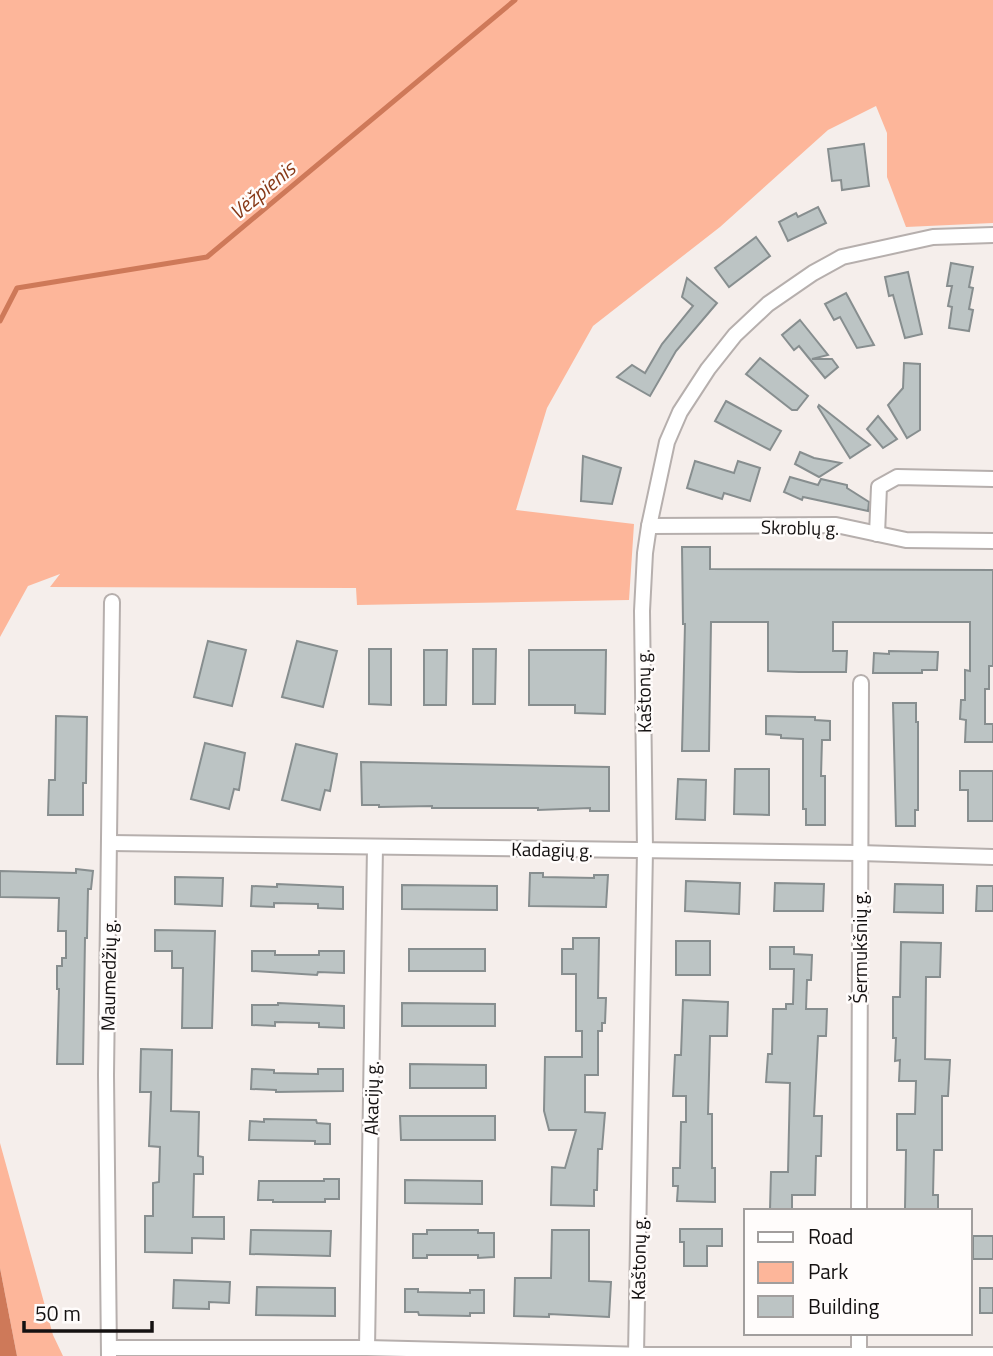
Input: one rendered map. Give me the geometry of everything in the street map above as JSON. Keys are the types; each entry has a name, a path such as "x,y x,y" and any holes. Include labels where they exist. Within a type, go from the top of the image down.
{"street":[{"name":"Kaštonų g.","path":"636,1355 645,850 642,611 645,553 667,442 680,412 708,369 735,335 768,304 813,273 842,257 933,237 993,235"},
{"path":"877,534 878,487 897,477 993,479"},
{"name":"Skroblų g.","path":"649,526 836,525 906,540 993,541"},
{"name":"Maumedžių g.","path":"109,1352 106,1075 112,602"},
{"name":"Šermukšnių g.","path":"859,1209 860,683"},
{"name":"Kadagių g.","path":"111,843 993,857"},
{"name":"Akacijų g.","path":"367,1348 375,847"},
{"path":"859,1335 859,1355"},
{"path":"109,1352 367,1348 636,1355 993,1354"}],"green space":[{"path":"0,0 993,0 993,223 906,227 887,177 887,133 876,106 828,130 720,227 593,326 547,408 516,510 634,524 629,600 357,605 356,588 50,587 60,574 28,586 0,637"},
{"path":"0,1143 53,1335 63,1356 17,1356 0,1268"}],"shaded area":[{"path":"0,1268 17,1356 0,1356"}],"building":[{"path":"864,144 869,186 842,190 841,180 832,181 828,149"},
{"path":"818,207 826,223 788,241 779,222 796,213 798,217"},
{"path":"756,237 770,256 729,287 715,268"},
{"path":"951,263 973,267 969,287 973,288 969,309 973,310 969,331 949,328 952,307 948,306 952,286 947,286"},
{"path":"908,272 922,334 905,338 893,295 889,296 885,277"},
{"path":"687,278 717,303 676,351 650,396 617,377 632,365 645,373 662,344 693,306 682,297"},
{"path":"846,293 874,345 857,348 840,317 834,320 825,304"},
{"path":"800,320 828,355 812,359 832,359 838,367 825,378 799,346 794,350 782,335"},
{"path":"760,358 808,396 797,410 792,410 746,374"},
{"path":"904,363 920,364 920,430 907,438 888,405 903,388"},
{"path":"726,401 781,431 770,450 715,421"},
{"path":"819,405 870,445 850,458"},
{"path":"878,416 897,439 883,448 867,429"},
{"path":"800,452 814,458 841,463 819,477 795,464"},
{"path":"583,456 621,468 612,504 581,501"},
{"path":"695,461 734,473 738,461 760,468 750,501 724,493 722,499 687,488"},
{"path":"790,477 818,485 821,479 847,485 847,488 869,502 868,511 803,497 802,500 784,492"},
{"path":"682,547 710,547 710,569 993,570 993,666 989,666 989,689 985,689 985,724 993,724 993,742 965,742 966,720 960,719 961,700 965,700 965,670 970,671 970,622 833,622 833,651 847,651 846,672 799,672 768,671 768,622 711,622 709,751 682,751 685,624"},
{"path":"208,641 246,650 232,706 194,697"},
{"path":"297,641 337,651 323,707 282,697"},
{"path":"369,649 391,649 391,705 369,704"},
{"path":"473,649 496,649 495,704 473,704"},
{"path":"424,650 447,650 446,705 424,705"},
{"path":"529,650 606,650 605,714 575,713 575,705 529,705"},
{"path":"889,651 938,652 937,670 922,670 922,673 873,673 874,653 889,654"},
{"path":"893,703 916,703 918,810 915,810 915,826 896,826"},
{"path":"56,716 87,717 83,815 48,815 49,780 55,780"},
{"path":"766,716 815,717 815,720 830,721 830,740 822,740 821,776 825,776 825,825 806,825 806,809 803,809 803,739 766,734"},
{"path":"205,743 245,753 239,790 234,789 229,809 191,799"},
{"path":"296,744 337,754 330,791 325,790 320,810 282,800"},
{"path":"361,762 609,767 609,811 590,811 590,808 538,810 362,805"},
{"path":"735,769 769,769 769,815 734,814"},
{"path":"960,771 993,771 993,821 968,821 968,790 960,790"},
{"path":"678,779 706,780 705,820 676,819"},
{"path":"76,869 93,871 91,889 88,889 85,938 83,1064 57,1064 57,966 62,966 62,958 66,958 66,931 58,931 59,898 0,897 0,871 76,873"},
{"path":"530,873 543,873 543,877 594,878 594,875 608,875 606,907 529,906"},
{"path":"175,877 223,878 222,906 175,904"},
{"path":"686,881 740,883 739,914 685,911"},
{"path":"775,883 824,884 823,911 774,911"},
{"path":"277,884 343,887 343,909 318,908 318,904 274,903 274,907 251,906 252,886 277,887"},
{"path":"895,884 943,885 943,913 894,912"},
{"path":"402,885 497,886 497,910 402,909"},
{"path":"977,886 993,886 993,911 976,911"},
{"path":"155,930 215,931 212,1028 182,1028 183,968 172,968 172,951 155,951"},
{"path":"573,938 599,938 598,998 606,998 605,1023 602,1023 602,1031 598,1031 598,1075 585,1075 585,1112 605,1113 602,1149 598,1149 594,1206 551,1205 552,1167 565,1168 576,1130 549,1130 544,1111 545,1057 582,1057 582,1031 576,1031 576,974 562,974 562,949 573,949"},
{"path":"676,941 710,941 710,975 676,975"},
{"path":"901,942 941,943 940,977 926,977 925,1059 950,1060 948,1096 942,1096 942,1150 934,1150 933,1195 938,1195 938,1209 905,1209 906,1150 897,1150 897,1114 915,1114 916,1081 899,1081 900,1060 895,1061 893,997 900,997"},
{"path":"770,947 794,947 794,954 812,955 811,980 807,980 806,1009 827,1009 826,1036 818,1036 814,1116 822,1116 821,1156 816,1156 815,1195 792,1195 792,1209 770,1209 771,1172 788,1172 790,1083 766,1082 768,1054 772,1054 773,1009 786,1009 786,1004 793,1004 794,969 770,969"},
{"path":"409,949 485,949 485,971 409,971"},
{"path":"252,951 275,951 275,955 319,955 319,951 344,951 344,973 318,972 317,975 252,971"},
{"path":"683,1000 728,1002 727,1036 710,1036 708,1114 712,1114 715,1202 677,1201 678,1186 673,1186 673,1168 680,1168 681,1122 686,1122 686,1096 673,1096 675,1055 681,1055"},
{"path":"278,1003 344,1006 344,1028 319,1027 319,1023 275,1022 275,1026 252,1025 252,1005"},
{"path":"402,1003 495,1004 495,1026 402,1026"},
{"path":"141,1049 172,1050 171,1111 199,1112 198,1156 203,1157 203,1174 194,1174 193,1217 224,1217 224,1239 192,1238 192,1253 145,1252 145,1216 153,1216 153,1183 159,1182 160,1147 149,1146 151,1092 140,1092"},
{"path":"410,1064 486,1065 486,1088 410,1088"},
{"path":"252,1069 274,1070 274,1073 318,1074 318,1069 343,1069 343,1091 276,1092 251,1089"},
{"path":"400,1116 495,1116 495,1140 401,1140"},
{"path":"264,1119 316,1120 317,1123 330,1124 330,1144 315,1144 315,1141 249,1140 250,1121 264,1122"},
{"path":"339,1179 339,1199 325,1199 325,1202 258,1200 259,1181"},
{"path":"405,1180 482,1181 482,1204 405,1203"},
{"path":"680,1229 722,1229 722,1246 707,1246 707,1266 684,1266 684,1242 680,1242"},
{"path":"251,1230 331,1231 330,1256 250,1254"},
{"path":"427,1230 478,1230 478,1233 494,1233 494,1257 427,1255 427,1258 413,1258 413,1234 427,1234"},
{"path":"552,1230 589,1230 589,1281 611,1282 609,1317 549,1314 549,1317 514,1316 515,1278 551,1278"},
{"path":"973,1236 993,1236 993,1259 973,1259"},
{"path":"174,1280 230,1282 229,1303 209,1302 209,1309 173,1308"},
{"path":"257,1287 335,1288 335,1316 256,1315"},
{"path":"980,1288 993,1288 993,1313 980,1313"},
{"path":"405,1289 418,1289 418,1292 470,1293 470,1290 484,1290 484,1313 470,1313 470,1316 419,1315 418,1312 405,1312"}],"waterway":[{"name":"Vėžpienis","path":"0,321 17,288 207,257 515,0"}]}
